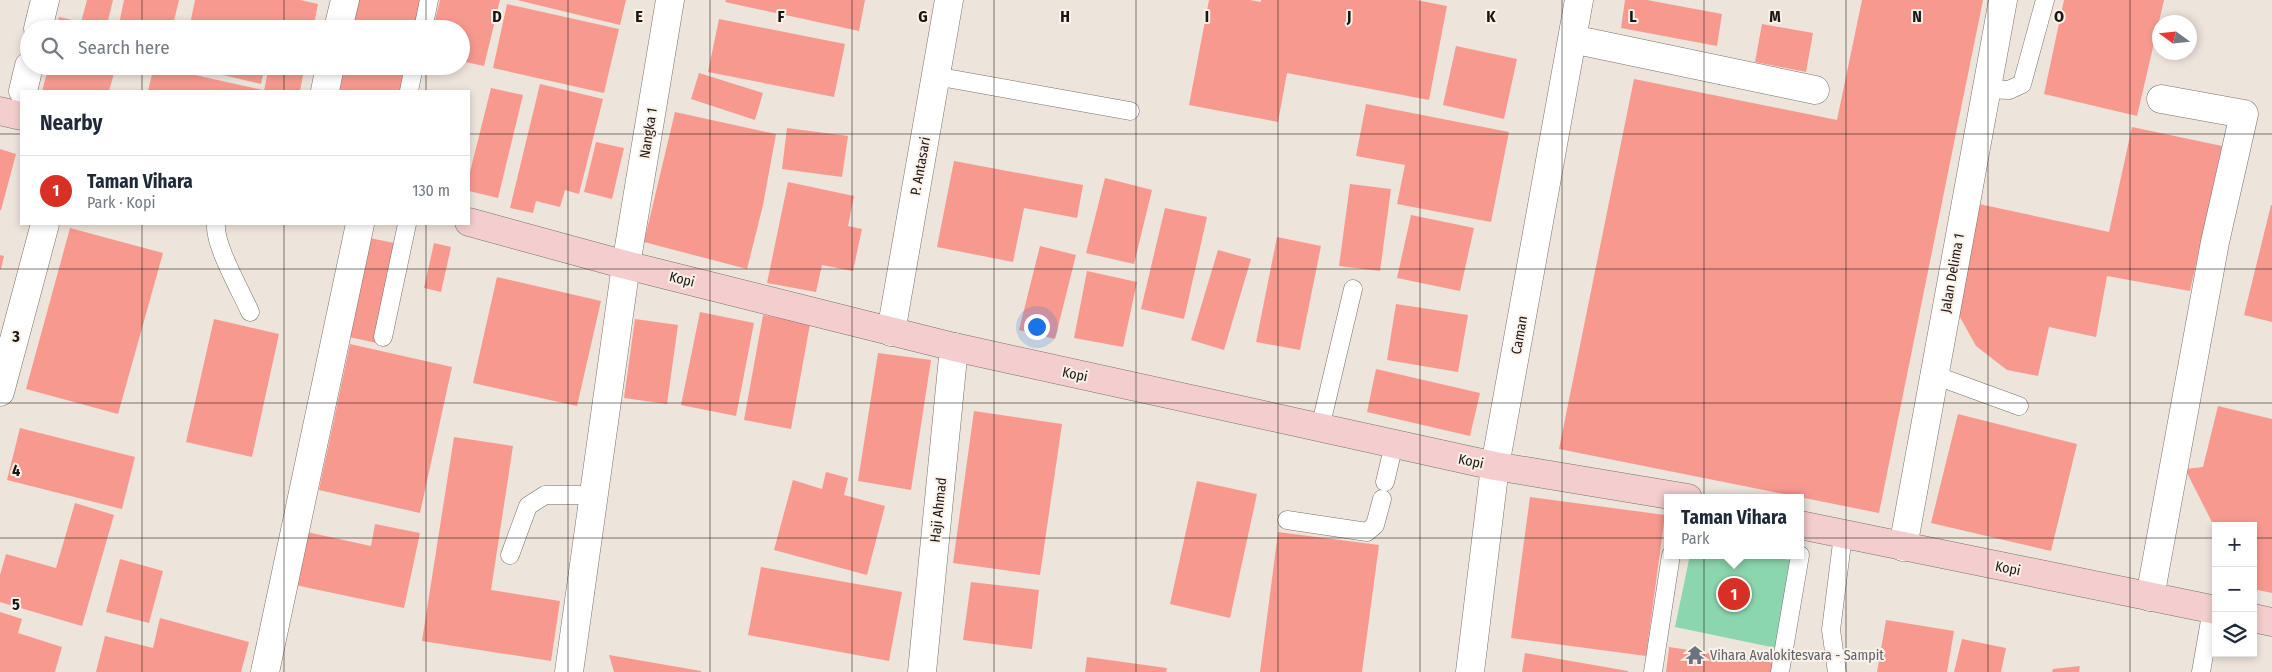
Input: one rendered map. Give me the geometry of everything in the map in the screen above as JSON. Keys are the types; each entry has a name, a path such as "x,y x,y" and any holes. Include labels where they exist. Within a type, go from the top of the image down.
{"street":[{"path":"40,20 45,0"},
{"path":"340,20 345,0"},
{"name":"Nangka 1","path":"569,672 626,265 670,0"},
{"name":"P. Antasari","path":"890,332 949,0"},
{"name":"Caman","path":"1470,672 1496,466 1579,0"},
{"name":"Jalan Delima 1","path":"1903,547 2003,0"},
{"path":"1572,39 1815,90"},
{"path":"21,90 26,75"},
{"path":"325,90 328,75"},
{"path":"16,106 20,94"},
{"path":"2150,597 2215,242 2244,114 2161,98"},
{"name":"Kopi","path":"470,222 626,265 954,348 1496,466 1665,494"},
{"path":"0,392 45,225"},
{"path":"265,672 360,225"},
{"name":"Haji Ahmad","path":"922,672 954,348"},
{"name":"Kopi","path":"1804,525 1843,535 2212,610"},
{"path":"2257,619 2272,622"}],"lane":[{"path":"425,20 429,0"},
{"path":"1986,89 2009,90 2022,84 2045,0"},
{"path":"409,90 412,75"},
{"path":"935,76 1130,111"},
{"path":"216,225 216,233 223,251 250,312"},
{"path":"382,337 407,225"},
{"path":"1320,428 1353,289"},
{"path":"1934,375 2019,406"},
{"path":"1287,520 1367,532 1375,525 1394,444"},
{"path":"510,555 528,506 546,495 595,494"},
{"path":"1837,672 1831,630 1843,535"},
{"path":"1653,672 1670,559"},
{"path":"1780,672 1799,559"},
{"path":"2201,672 2214,612"}],"green space":[{"path":"1689,559 1784,559 1794,561 1776,648 1675,627"}],"building":[{"path":"87,0 113,0 108,20 82,20"},
{"path":"124,0 179,0 174,20 120,20"},
{"path":"195,0 300,0 318,4 315,20 191,20"},
{"path":"359,0 424,0 419,20 354,20"},
{"path":"440,0 500,0 484,66 470,63 470,20 435,20"},
{"path":"517,0 626,0 620,25"},
{"path":"726,0 865,0 859,31 725,2"},
{"path":"1209,0 1250,0 1261,2 1261,0 1416,0 1447,6 1429,100 1287,73 1278,122 1189,105"},
{"path":"1625,0 1647,0 1722,14 1717,46 1621,28"},
{"path":"1862,0 1983,0 1879,513 1804,498 1804,494 1784,494 1559,449 1634,79 1837,120"},
{"path":"2064,0 2164,0 2161,15 2152,15 2152,52 2137,116 2044,94"},
{"path":"507,4 619,29 604,93 493,68"},
{"path":"59,17 72,20 58,20"},
{"path":"719,19 845,44 834,97 708,72"},
{"path":"1762,24 1813,33 1806,72 1755,62"},
{"path":"1456,46 1517,59 1504,119 1443,105"},
{"path":"699,73 763,93 755,120 691,99"},
{"path":"46,75 113,75 109,90 42,90"},
{"path":"152,75 195,75 263,90 148,90"},
{"path":"222,75 263,75 261,84"},
{"path":"267,75 303,75 300,90 264,90"},
{"path":"341,75 406,75 402,90 337,90"},
{"path":"540,84 603,99 579,194 565,190 560,207 536,201 533,213 510,208"},
{"path":"491,88 523,95 498,198 470,191 470,172"},
{"path":"1366,104 1509,132 1491,222 1397,204 1405,165 1356,156"},
{"path":"675,112 776,134 763,205 747,269 644,242"},
{"path":"2132,127 2222,146 2190,291 2107,276 2096,337 2049,327 2038,376 2007,370 1976,346 1956,310 1979,204 2109,232"},
{"path":"787,128 848,136 842,177 782,169"},
{"path":"596,142 624,148 612,199 584,192"},
{"path":"0,149 16,154 1,210 0,210"},
{"path":"954,161 1083,185 1077,218 1024,208 1013,262 937,247"},
{"path":"1105,178 1152,190 1134,264 1086,253"},
{"path":"788,182 854,196 848,226 862,229 853,271 822,265 816,292 767,283"},
{"path":"1350,184 1391,189 1380,271 1339,266"},
{"path":"2272,205 2272,322 2244,315"},
{"path":"1165,208 1207,217 1184,319 1141,309"},
{"path":"1411,215 1474,228 1460,291 1397,278"},
{"path":"70,228 163,253 118,414 26,389"},
{"path":"365,237 399,244 377,343 344,336"},
{"path":"1277,237 1321,246 1300,350 1256,342"},
{"path":"434,243 451,247 441,292 424,288"},
{"path":"1040,246 1076,255 1055,339 1019,330"},
{"path":"1218,250 1251,259 1224,350 1191,340"},
{"path":"0,255 4,256 1,269 0,269"},
{"path":"1087,271 1137,282 1123,347 1074,338"},
{"path":"497,277 601,301 577,406 473,383"},
{"path":"1396,304 1468,315 1458,372 1387,360"},
{"path":"700,312 754,323 736,416 681,405"},
{"path":"763,315 810,324 791,429 744,420"},
{"path":"214,319 279,334 252,457 186,442"},
{"path":"635,319 678,325 667,404 624,398"},
{"path":"350,344 452,367 420,513 319,490"},
{"path":"878,353 931,360 911,490 858,481"},
{"path":"1376,369 1480,393 1470,436 1367,412"},
{"path":"2218,406 2272,419 2272,593 2257,590 2257,522 2212,522 2185,469 2203,467"},
{"path":"974,411 1062,424 1040,575 953,563"},
{"path":"1958,414 2077,444 2051,551 1931,523"},
{"path":"20,428 135,457 122,509 7,480"},
{"path":"454,437 513,446 491,590 560,601 551,661 422,641"},
{"path":"826,472 848,478 844,495 885,506 867,575 774,550 793,480 822,489"},
{"path":"1197,481 1257,494 1230,618 1170,604"},
{"path":"1530,497 1664,515 1646,656 1511,638"},
{"path":"75,503 114,515 82,626 0,602 0,575 6,554 56,568"},
{"path":"375,524 420,533 404,608 295,585 307,532 371,546"},
{"path":"1278,532 1379,545 1362,672 1260,672"},
{"path":"120,559 163,571 149,623 106,612"},
{"path":"761,567 902,592 889,661 748,635"},
{"path":"971,582 1039,590 1032,649 963,640"},
{"path":"0,612 22,619 18,633 62,647 55,672 0,672"},
{"path":"160,618 249,642 241,672 96,672 105,636 153,648"},
{"path":"1886,620 1954,631 1947,672 1877,672"},
{"path":"1962,639 2006,648 2001,672 1954,672"},
{"name":"Vihara Avalokitesvara - Sampit","path":"1669,647 1775,663 1773,672 1666,672"},
{"path":"1525,653 1628,671 1628,672 1522,672"},
{"path":"609,655 701,671 701,672 614,672"},
{"path":"1087,657 1167,668 1166,672 1085,672"},
{"path":"2080,666 2079,672 2052,672 2053,669"}],"place":[{"name":"Taman Vihara","path":"1734,594"},
{"name":"Vihara Avalokitesvara - Sampit","path":"1695,655"}]}
